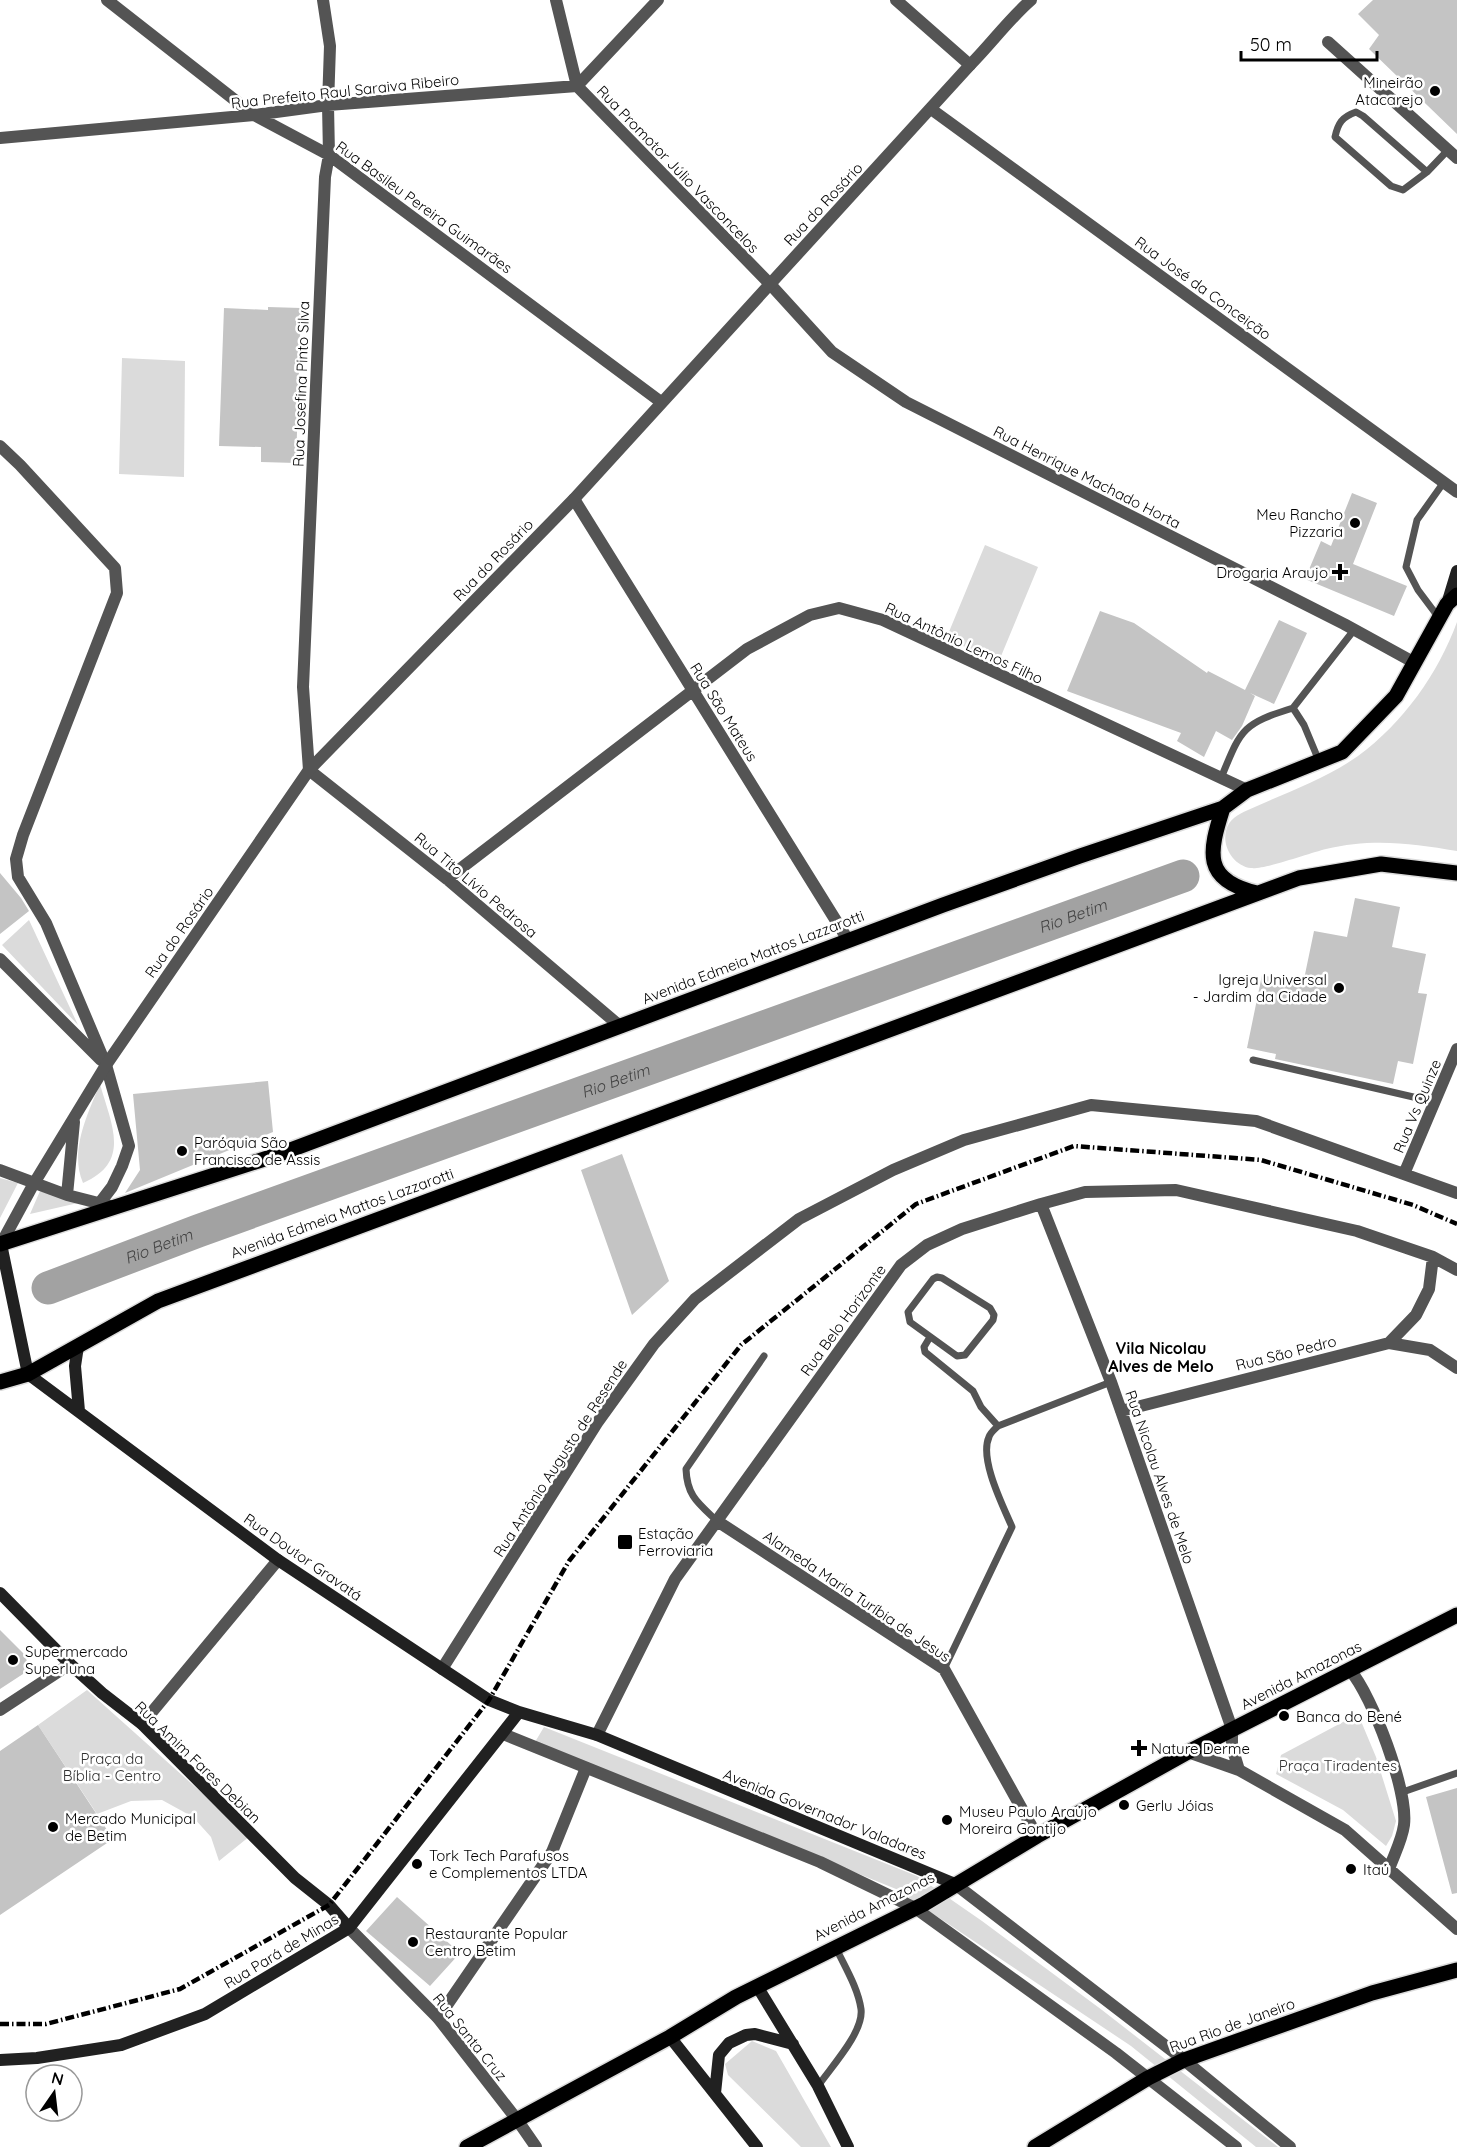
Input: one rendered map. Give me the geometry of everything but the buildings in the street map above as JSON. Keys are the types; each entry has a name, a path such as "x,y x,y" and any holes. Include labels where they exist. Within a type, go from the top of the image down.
{"main road":[{"path":"1448,606 1457,571"},
{"name":"Avenida Edmeia Mattos Lazzarotti","path":"0,1244 107,1206 278,1155 848,940 1080,856 1223,808 1247,790 1342,752 1396,696 1448,606"},
{"path":"1223,808 1212,851 1214,865 1226,881 1240,889 1257,893"},
{"name":"Avenida Edmeia Mattos Lazzarotti","path":"0,1382 28,1374 158,1301 1299,878 1381,864 1456,874"},
{"path":"0,1244 28,1374"},
{"path":"78,1346 75,1366 79,1411"},
{"name":"Rua Doutor Gravatá","path":"28,1374 278,1560 489,1700 519,1712"},
{"name":"Rua Amim Fares Debian","path":"0,1593 70,1664 141,1724 295,1878 329,1905 348,1928"},
{"name":"Avenida Amazonas","path":"467,2147 670,2037 757,1986 915,1908 1037,1836 1188,1752 1457,1615"},
{"name":"Avenida Governador Valadares","path":"519,1712 597,1735 955,1884"},
{"name":"Rua Pará de Minas","path":"0,2060 37,2058 121,2045 205,2014 348,1928 519,1712"},
{"name":"Rua Rio de Janeiro","path":"1035,2147 1148,2078 1184,2060 1372,1993 1457,1970"},
{"path":"757,1986 818,2086 848,2147"},
{"path":"715,2093 719,2055 729,2043 746,2035 755,2034 793,2044"},
{"path":"670,2037 758,2147"}],"street":[{"name":"Rua Basileu Pereira Guimarães","path":"107,0 254,115 329,155 661,402"},
{"name":"Rua Josefina Pinto Silva","path":"309,771 303,687 325,189 329,155 330,46 323,0"},
{"name":"Rua Promotor Júlio Vasconcelos","path":"556,0 576,86 770,284"},
{"path":"576,86 657,0"},
{"path":"896,0 970,64"},
{"name":"Rua do Rosário","path":"0,1244 106,1065 309,771 574,499 970,64 994,41 1021,6 1031,0"},
{"path":"1328,42 1452,154"},
{"name":"Rua Prefeito Raul Saraiva Ribeiro","path":"0,138 254,115 328,105 576,86"},
{"name":"Rua José da Conceição","path":"931,109 1457,492"},
{"name":"Rua Henrique Machado Horta","path":"770,284 832,352 906,402 1415,663"},
{"path":"0,446 21,465 115,568 117,593 23,835 16,859 18,877 46,923 106,1065 129,1146 112,1187 107,1206 34,1184 0,1170"},
{"name":"Rua São Mateus","path":"574,499 848,940"},
{"name":"Rua Antônio Lemos Filho","path":"447,879 747,649 810,615 839,608 883,620 1247,790"},
{"name":"Rua Tito Lívio Pedrosa","path":"309,771 447,879 621,1027"},
{"path":"0,959 106,1065"},
{"name":"Rua Vs Quinze","path":"1404,1174 1457,1049"},
{"name":"Rua Antônio Augusto de Resende","path":"442,1669 597,1423 654,1344 695,1299 799,1219 893,1170 964,1140 1091,1105 1256,1121 1457,1192"},
{"path":"67,1195 74,1120"},
{"name":"Rua Belo Horizonte","path":"597,1735 675,1579 901,1265 927,1245 962,1229 1085,1192 1176,1190 1357,1231 1433,1257 1457,1270"},
{"name":"Rua Nicolau Alves de Melo","path":"1041,1204 1121,1410 1232,1729 1232,1747 1239,1770"},
{"path":"1389,1343 1416,1315 1429,1289 1433,1257"},
{"name":"Rua São Pedro","path":"1121,1410 1389,1343 1430,1350 1457,1368"},
{"name":"Alameda Maria Turíbia de Jesus","path":"717,1521 944,1669 1037,1836"},
{"path":"141,1724 278,1560"},
{"path":"0,1710 70,1664"},
{"path":"1350,1670 1364,1688 1381,1726 1404,1810 1404,1825 1389,1869"},
{"path":"503,1734 820,1862 915,1908 1148,2078 1236,2147"},
{"path":"1188,1752 1239,1770 1346,1830 1457,1929"},
{"path":"438,2018 552,1852 586,1768"},
{"name":"Avenida Governador Valadares","path":"955,1884 1184,2060 1290,2147"},
{"name":"Rua Santa Cruz","path":"348,1928 438,2018 536,2147"}],"lane":[{"path":"1427,172 1356,112 1344,116 1337,126 1335,137 1391,186 1403,190 1452,154"},
{"path":"1444,483 1417,520 1406,567 1418,590 1448,606"},
{"path":"1221,778 1235,743 1244,729 1267,716 1293,708 1354,630"},
{"path":"1293,708 1304,725 1319,761"},
{"path":"1253,1060 1435,1102"},
{"path":"937,1277 990,1308 994,1315 993,1320 965,1355 957,1356 930,1337 910,1322 908,1312 933,1279 937,1277"},
{"path":"930,1337 924,1347 926,1352 973,1391 981,1407 998,1426"},
{"path":"717,1521 695,1500 686,1484 686,1469 764,1356"},
{"path":"944,1669 1012,1527 994,1483 986,1453 989,1437 998,1426 1111,1382"},
{"path":"1400,1793 1457,1773"},
{"path":"818,2086 858,2029 861,2011 856,1990 836,1947"}],"green space":[{"path":"122,358 185,361 184,477 119,474"},
{"path":"985,545 1038,567 999,661 946,639"},
{"path":"1457,622 1457,851 1408,844 1375,843 1326,849 1257,868 1239,864 1231,855 1226,843 1226,831 1231,820 1345,765 1374,743 1404,713 1429,679"},
{"path":"29,920 78,1025 2,945"},
{"path":"100,1084 112,1127 113,1153 108,1164 98,1174 83,1183 79,1171 79,1145"},
{"path":"0,1178 18,1183 0,1218"},
{"path":"40,1191 78,1203 30,1214"},
{"name":"Praça da Bíblia - Centro","path":"87,1690 250,1836 219,1861 211,1837 193,1817 162,1800 131,1801 97,1814 38,1725"},
{"name":"Praça Tiradentes","path":"1358,1714 1376,1757 1396,1821 1392,1836 1386,1846 1343,1810 1276,1774 1281,1755"},
{"path":"544,1727 917,1876 1102,2010 1278,2147 1256,2147 1131,2046 896,1889 535,1742"},
{"path":"752,2041 776,2051 831,2147 801,2147 728,2075 725,2064"}],"waterway":[{"name":"Rio Betim","path":"48,1288 198,1231 1183,876"}],"railway":[{"path":"0,2024 46,2024 180,1989 329,1905 489,1700 569,1561 741,1345 916,1204 1074,1146 1261,1160 1413,1205 1457,1224"}],"place":[{"name":"Mineirão Atacarejo","path":"1435,91"},
{"name":"Meu Rancho Pizzaria","path":"1355,523"},
{"name":"Drogaria Araujo","path":"1340,572"},
{"name":"Igreja Universal - Jardim da Cidade","path":"1339,988"},
{"name":"Paróquia São Francisco de Assis","path":"182,1151"},
{"name":"Estação Ferroviaria","path":"625,1542"},
{"name":"Supermercado Superluna","path":"13,1660"},
{"name":"Banca do Bené","path":"1284,1716"},
{"name":"Nature Derme","path":"1139,1748"},
{"name":"Gerlu Jóias","path":"1124,1805"},
{"name":"Museu Paulo Araújo Moreira Gontijo","path":"947,1820"},
{"name":"Mercado Municipal de Betim","path":"53,1827"},
{"name":"Tork Tech Parafusos e Complementos LTDA","path":"417,1864"},
{"name":"Itaú","path":"1351,1869"},
{"name":"Restaurante Popular Centro Betim","path":"413,1942"}],"district":[{"name":"Vila Nicolau Alves de Melo","path":"1161,1357"}]}
